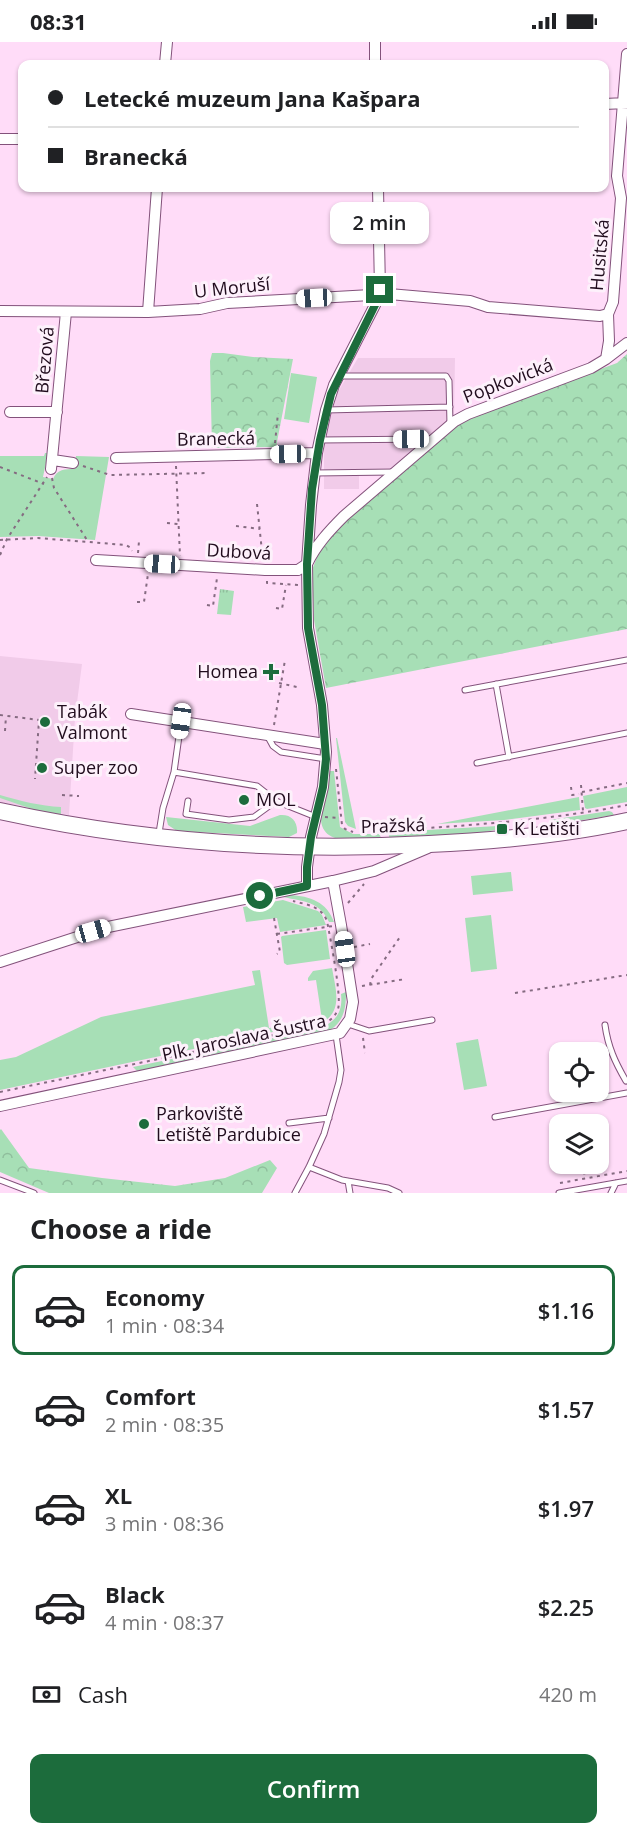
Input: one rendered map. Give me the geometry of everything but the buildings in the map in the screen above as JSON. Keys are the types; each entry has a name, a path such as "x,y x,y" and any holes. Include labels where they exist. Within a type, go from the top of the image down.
{"main road":[{"name":"Pražská","path":"0,811 159,838 309,847 375,847 504,839 627,821"}],"street":[{"path":"165,60 167,42"},
{"path":"375,42 375,60"},
{"name":"Husitská","path":"606,359 608,314 613,302 621,198 617,176 625,103 627,54"},
{"path":"609,104 625,103"},
{"path":"0,139 18,139"},
{"path":"148,312 157,192"},
{"path":"307,886 309,847 330,759 325,744 322,705 308,634 307,564 314,473 326,410 339,376 381,286 378,192"},
{"name":"U Moruší","path":"0,311 148,312 200,309 227,303 379,294 470,301 488,307 600,316 608,314"},
{"name":"Březová","path":"52,465 66,312"},
{"path":"609,330 627,343"},
{"name":"Popkovická","path":"307,564 328,532 450,425 468,414 591,368 627,343"},
{"name":"Březová","path":"10,412 57,412"},
{"name":"Branecká","path":"116,458 317,453"},
{"path":"52,465 73,463"},
{"name":"Dubová","path":"96,560 265,570 298,570 307,564"},
{"path":"131,714 325,744"},
{"path":"0,962 108,927 374,871 427,849 450,843"},
{"name":"Plk. Jaroslava Šustra","path":"0,1106 336,1035 348,1024 353,1009 333,881"}],"lane":[{"path":"339,376 446,376 449,379 450,425"},
{"path":"326,410 450,407"},
{"path":"320,440 434,439"},
{"path":"314,473 396,472"},
{"path":"465,690 627,660"},
{"path":"496,684 509,757"},
{"path":"159,838 162,808 174,772 181,721"},
{"path":"477,763 627,733"},
{"path":"263,734 281,752 330,759"},
{"path":"174,772 257,786 276,801 316,817"},
{"path":"190,782 192,775"},
{"path":"188,801 186,814 229,820 254,817 276,801"},
{"path":"348,1024 369,1031 432,1020"},
{"path":"495,1117 627,1091 626,1081 608,1044 605,1025"},
{"path":"295,1193 309,1167 329,1118 340,1075 336,1035"},
{"path":"289,1123 329,1118"},
{"path":"309,1167 348,1181 388,1188 399,1193"},
{"path":"0,1180 34,1193"},
{"path":"559,1193 627,1180"},
{"path":"348,1181 350,1193"},
{"path":"611,1193 616,1183"}],"path":[{"path":"275,449 278,413"},
{"path":"176,456 181,565"},
{"path":"73,463 110,475 208,473"},
{"path":"0,555 7,539 44,484 52,465"},
{"path":"52,465 54,489 88,542"},
{"path":"0,467 44,484"},
{"path":"257,504 267,583 300,586"},
{"path":"167,523 178,524"},
{"path":"236,526 260,529"},
{"path":"0,540 38,538 126,545 131,548 132,562"},
{"path":"207,605 213,606 218,572"},
{"path":"276,608 282,609 286,585"},
{"path":"263,734 260,725 274,728 285,660"},
{"path":"280,684 297,687"},
{"path":"0,715 39,720 35,778"},
{"path":"5,730 6,716"},
{"path":"330,759 345,829 355,832"},
{"path":"571,787 572,795 627,783"},
{"path":"581,785 583,812"},
{"path":"63,795 79,796"},
{"path":"376,832 488,824 627,805"},
{"path":"316,817 342,818"},
{"path":"347,909 349,903 369,878"},
{"path":"0,1092 317,1026 332,1019 339,1003 324,914 293,901"},
{"path":"274,918 280,952 277,954"},
{"path":"277,934 341,925"},
{"path":"370,985 371,979 400,937"},
{"path":"345,949 370,944"},
{"path":"515,993 627,975"},
{"path":"338,990 406,979"},
{"path":"560,1183 627,1170"},
{"path":"584,1174 586,1188"}],"shaded area":[{"path":"358,358 455,358 454,418 388,475 359,475 359,489 324,489 324,448 328,424 336,395"},
{"path":"0,656 82,664 75,718 69,815 0,802"}],"green space":[{"path":"212,353 293,359 276,447 212,448 210,361"},
{"path":"627,354 627,629 326,688 314,620 312,570 321,547 343,521 455,423 617,363"},
{"path":"291,373 317,377 309,423 284,419"},
{"path":"48,453 43,477 53,479 59,471 75,469 76,456 109,457 95,540 38,536 0,537 0,456 44,456"},
{"path":"220,589 234,591 231,615 217,614"},
{"path":"337,738 356,829 345,822"},
{"path":"328,771 334,771 340,827 353,834 379,834 382,839 345,840 329,835 323,829 321,820"},
{"path":"627,787 627,802 585,808 583,796"},
{"path":"0,795 30,803 61,807 61,815 35,810 0,798"},
{"path":"579,797 580,810 504,820 437,824"},
{"path":"609,811 614,815 550,823 550,820"},
{"path":"280,815 293,819 297,833 289,837 177,831 168,825 166,817 250,826"},
{"path":"498,826 499,829 481,833 389,839 391,832"},
{"path":"511,872 513,891 473,895 471,876"},
{"path":"290,895 317,901 327,909 334,922 329,922 321,910 311,903 283,897"},
{"path":"283,900 318,911 326,925 280,932 277,918 246,922 243,907"},
{"path":"491,915 497,969 471,972 465,918"},
{"path":"326,930 330,959 287,965 284,963 282,936"},
{"path":"332,968 336,1004 331,1016 325,1021 0,1090 0,1060 16,1057 101,1017 255,985 252,971 260,970 269,1028 322,1020 316,980 308,981 308,978 313,971"},
{"path":"346,992 343,1014 338,1023 329,1031 137,1071 133,1067 321,1028 331,1022 340,1011 341,994"},
{"path":"478,1039 487,1086 464,1090 456,1043"},
{"path":"1,1129 29,1168 175,1186 225,1178 270,1160 277,1168 262,1193 49,1193 0,1172"}],"place":[{"name":"Homea","path":"271,672"},
{"name":"Tabák Valmont","path":"45,722"},
{"name":"Super zoo","path":"42,768"},
{"name":"MOL","path":"244,800"},
{"name":"K Letišti","path":"502,829"},
{"name":"Parkoviště Letiště Pardubice","path":"144,1124"}],"route":[{"path":"260,896 307,886 311,837 321,799 326,759 322,705 308,634 307,564 312,489 326,410 334,385 377,301 380,290"}]}
